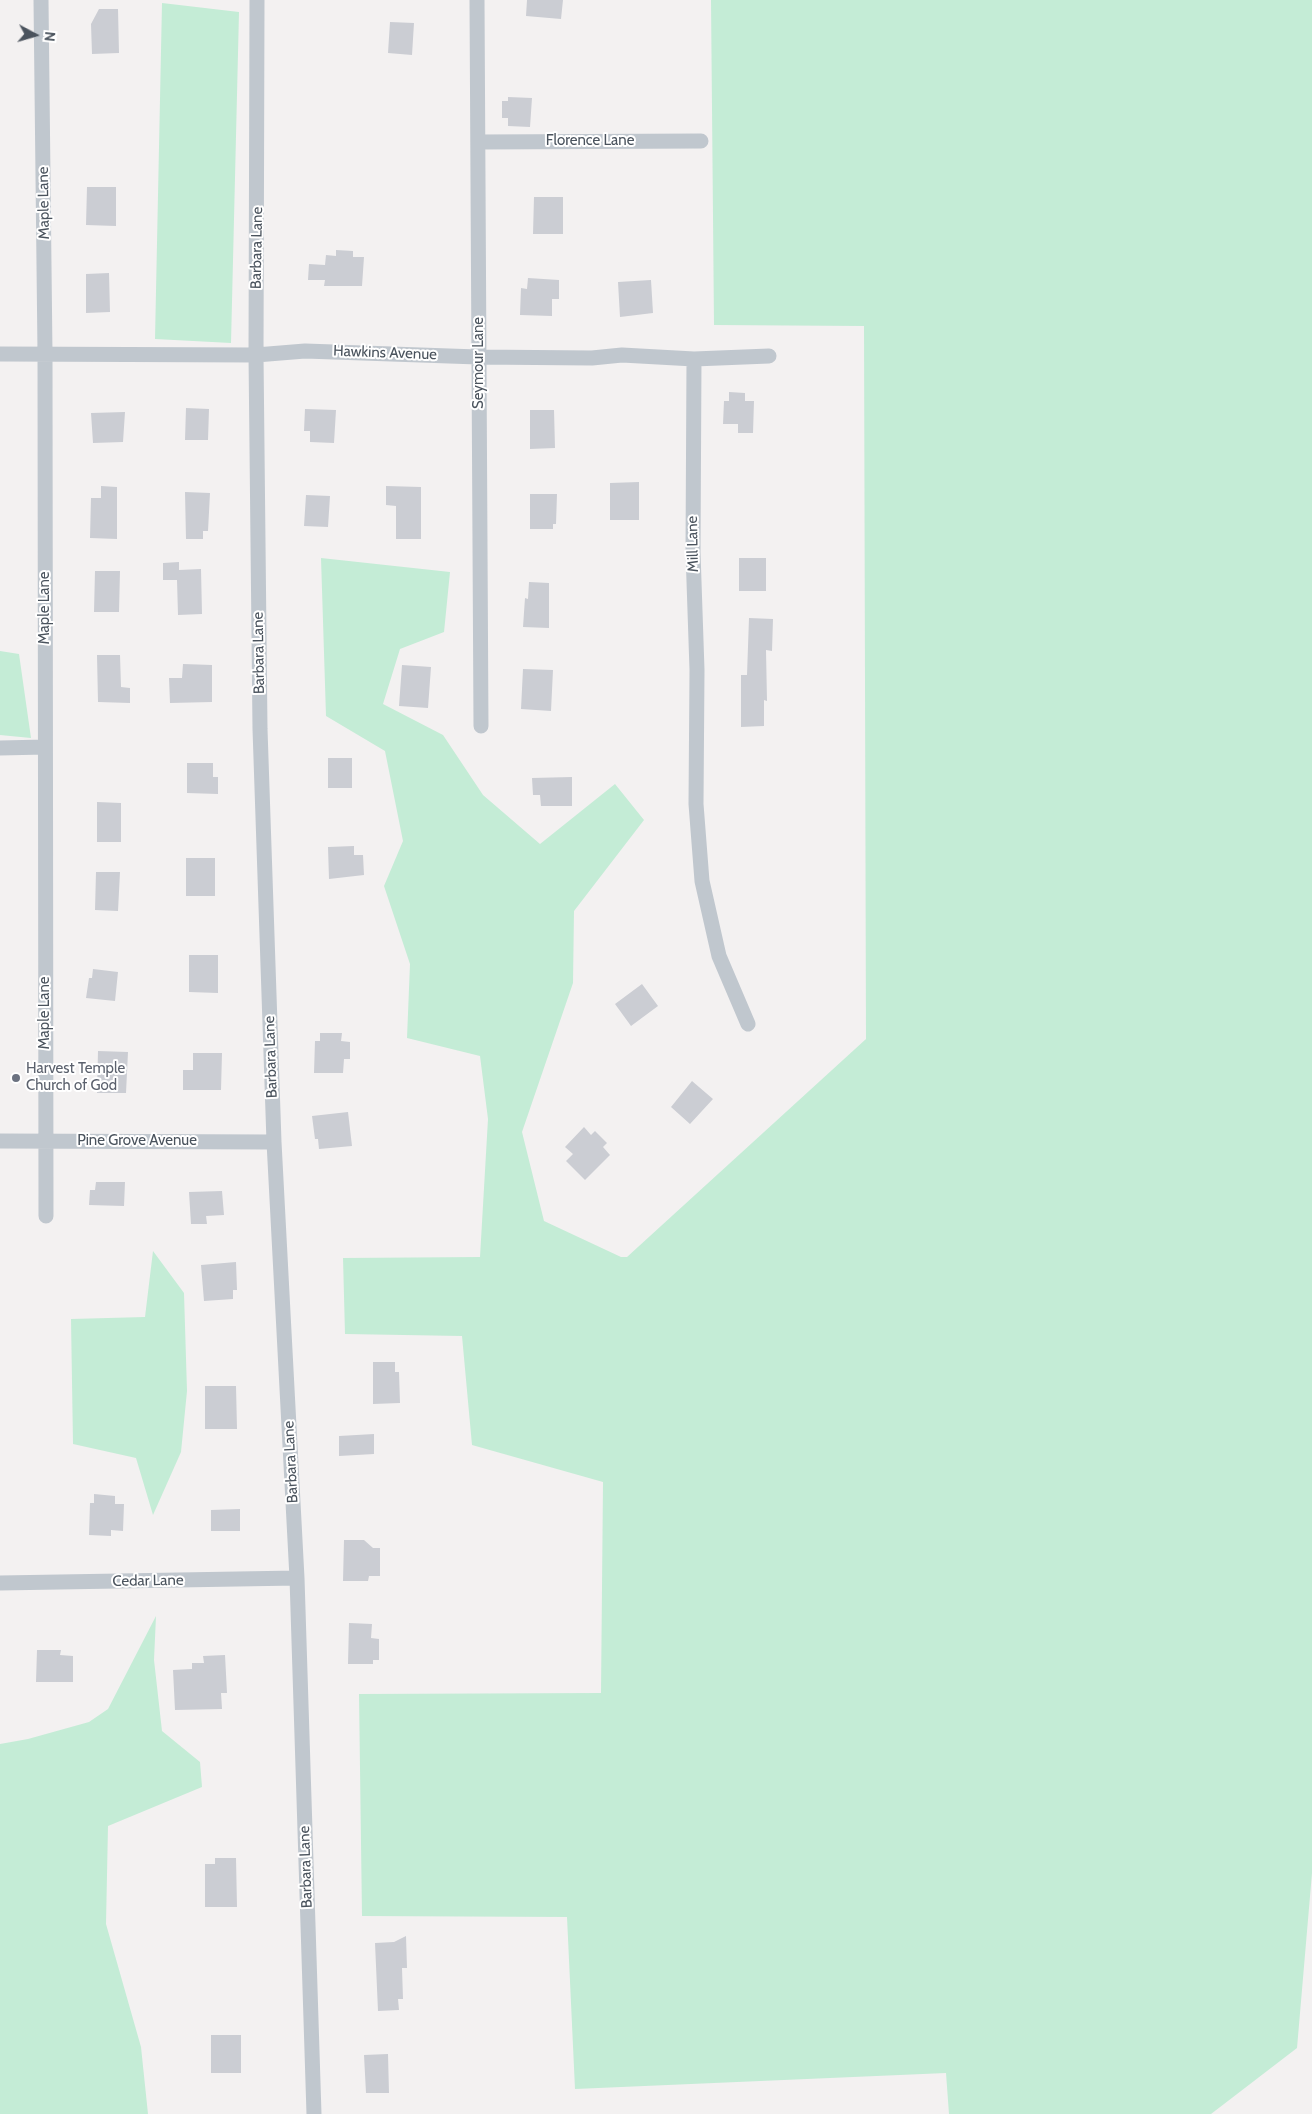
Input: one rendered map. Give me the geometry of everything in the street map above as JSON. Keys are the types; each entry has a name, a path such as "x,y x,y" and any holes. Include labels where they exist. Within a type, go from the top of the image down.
{"street":[{"name":"Maple Lane","path":"41,0 45,353 46,1216"},
{"name":"Barbara Lane","path":"257,0 256,355 260,729 274,1142 297,1578 314,2114"},
{"name":"Seymour Lane","path":"477,0 481,726"},
{"name":"Florence Lane","path":"478,142 701,141"},
{"name":"Hawkins Avenue","path":"0,354 256,355 305,351 478,357 592,358 622,355 694,359 769,356"},
{"name":"Mill Lane","path":"694,359 692,542 697,729 696,804 702,881 719,956 748,1024"},
{"path":"0,748 45,747"},
{"name":"Pine Grove Avenue","path":"0,1140 274,1142"},
{"name":"Cedar Lane","path":"0,1583 297,1578"}],"green space":[{"path":"711,0 1312,0 1312,1873 1297,2048 1211,2114 949,2114 946,2073 575,2089 567,1917 362,1916 359,1694 601,1693 603,1482 472,1445 462,1336 345,1334 343,1258 480,1257 488,1119 480,1056 407,1038 410,964 384,886 403,841 385,751 326,716 321,558 450,572 444,632 400,649 383,704 443,735 483,795 540,844 615,784 644,820 574,911 573,983 522,1132 544,1221 621,1257 627,1257 866,1039 864,326 714,325"},
{"path":"162,3 239,12 231,343 155,339"},
{"path":"0,651 19,654 31,738 0,735"},
{"path":"153,1251 184,1293 187,1391 181,1452 153,1515 136,1458 73,1444 71,1319 145,1317"},
{"path":"156,1616 154,1660 162,1731 200,1762 202,1787 108,1826 106,1924 141,2047 148,2114 0,2114 0,1744 28,1739 89,1722 108,1709"}],"building":[{"path":"527,0 563,0 561,19 526,16"},
{"path":"99,9 118,9 119,53 92,54 91,24"},
{"path":"390,22 414,23 412,55 388,53"},
{"path":"508,97 532,98 530,127 508,126 508,118 502,118 502,101 508,101"},
{"path":"87,187 116,187 116,226 86,225"},
{"path":"534,197 563,197 563,234 533,234"},
{"path":"336,250 353,251 353,257 364,257 362,286 324,286 325,280 308,280 309,264 325,265 326,255 336,256"},
{"path":"109,273 110,312 86,313 86,274"},
{"path":"528,278 559,280 559,299 552,299 552,316 520,315 521,288 527,289"},
{"path":"651,280 653,313 620,317 618,282"},
{"path":"729,392 745,393 745,401 754,401 753,433 738,433 738,424 723,424 724,401 729,401"},
{"path":"186,408 209,409 208,440 185,440"},
{"path":"305,409 336,410 334,443 310,442 310,431 304,431"},
{"path":"530,410 554,410 555,448 530,449"},
{"path":"125,412 123,442 93,443 91,413"},
{"path":"639,482 639,520 610,520 610,483"},
{"path":"101,486 117,487 117,539 90,538 91,498 101,498"},
{"path":"386,486 421,487 421,539 396,539 396,506 386,505"},
{"path":"185,492 210,493 208,531 203,531 203,539 186,539"},
{"path":"530,494 557,494 556,524 553,524 553,529 530,529"},
{"path":"306,495 330,496 328,527 304,526"},
{"path":"739,558 766,558 766,591 739,591"},
{"path":"179,562 179,570 201,569 202,614 178,615 177,580 163,580 163,563"},
{"path":"95,571 120,571 119,612 94,612"},
{"path":"529,582 549,583 549,628 523,627 525,598 528,599"},
{"path":"749,618 773,619 772,651 766,650 767,701 764,700 764,726 741,727 741,675 747,675"},
{"path":"97,655 120,655 121,687 130,688 130,703 98,702"},
{"path":"183,664 212,665 212,702 170,703 169,678 182,678"},
{"path":"402,665 431,667 428,708 399,706"},
{"path":"523,669 553,670 551,711 521,709"},
{"path":"328,758 352,758 352,788 328,788"},
{"path":"187,763 213,763 213,777 218,777 218,794 187,793"},
{"path":"572,777 572,806 541,806 540,795 533,795 532,778"},
{"path":"97,802 121,803 121,842 97,842"},
{"path":"354,846 354,855 363,855 364,875 329,879 328,847"},
{"path":"186,858 215,858 215,896 186,896"},
{"path":"96,872 120,872 118,911 95,910"},
{"path":"189,955 218,955 218,993 189,992"},
{"path":"93,969 118,972 115,1001 86,998 89,978 92,978"},
{"path":"642,984 658,1006 631,1026 615,1004"},
{"path":"320,1033 342,1033 341,1041 350,1042 350,1059 344,1059 343,1073 314,1073 315,1041 320,1041"},
{"path":"98,1051 128,1052 126,1093 97,1093"},
{"path":"193,1053 222,1053 221,1090 183,1090 183,1070 193,1070"},
{"path":"692,1081 713,1099 690,1124 671,1107"},
{"path":"348,1112 352,1146 319,1149 318,1139 315,1139 312,1116"},
{"path":"584,1127 591,1135 595,1131 607,1143 603,1147 610,1155 585,1180 566,1161 573,1154 565,1147"},
{"path":"96,1182 125,1182 124,1206 89,1205 90,1190 95,1190"},
{"path":"222,1191 224,1215 206,1216 207,1224 191,1224 189,1192"},
{"path":"236,1262 237,1290 233,1290 233,1299 204,1301 201,1265"},
{"path":"373,1362 395,1362 395,1372 399,1372 400,1403 373,1404"},
{"path":"205,1386 236,1386 237,1429 205,1429"},
{"path":"374,1434 374,1454 339,1456 339,1436"},
{"path":"94,1494 115,1496 115,1504 124,1504 123,1531 111,1530 111,1536 89,1535 90,1503 94,1503"},
{"path":"240,1509 240,1531 211,1531 211,1510"},
{"path":"344,1540 364,1540 373,1548 380,1548 380,1576 369,1576 368,1581 343,1581"},
{"path":"349,1623 372,1624 371,1638 379,1639 379,1660 373,1660 373,1664 348,1664"},
{"path":"37,1650 61,1650 60,1655 73,1656 73,1682 36,1682"},
{"path":"225,1655 227,1693 221,1693 222,1709 175,1710 173,1670 192,1669 192,1663 204,1663 203,1656"},
{"path":"215,1858 236,1858 237,1907 205,1907 205,1864 215,1864"},
{"path":"406,1936 407,1968 402,1968 403,1999 398,1999 399,2010 378,2011 375,1943 394,1942"},
{"path":"211,2035 241,2035 241,2073 211,2073"},
{"path":"388,2054 389,2093 366,2093 364,2055"}],"place":[{"name":"Harvest Temple Church of God","path":"16,1078"}]}
